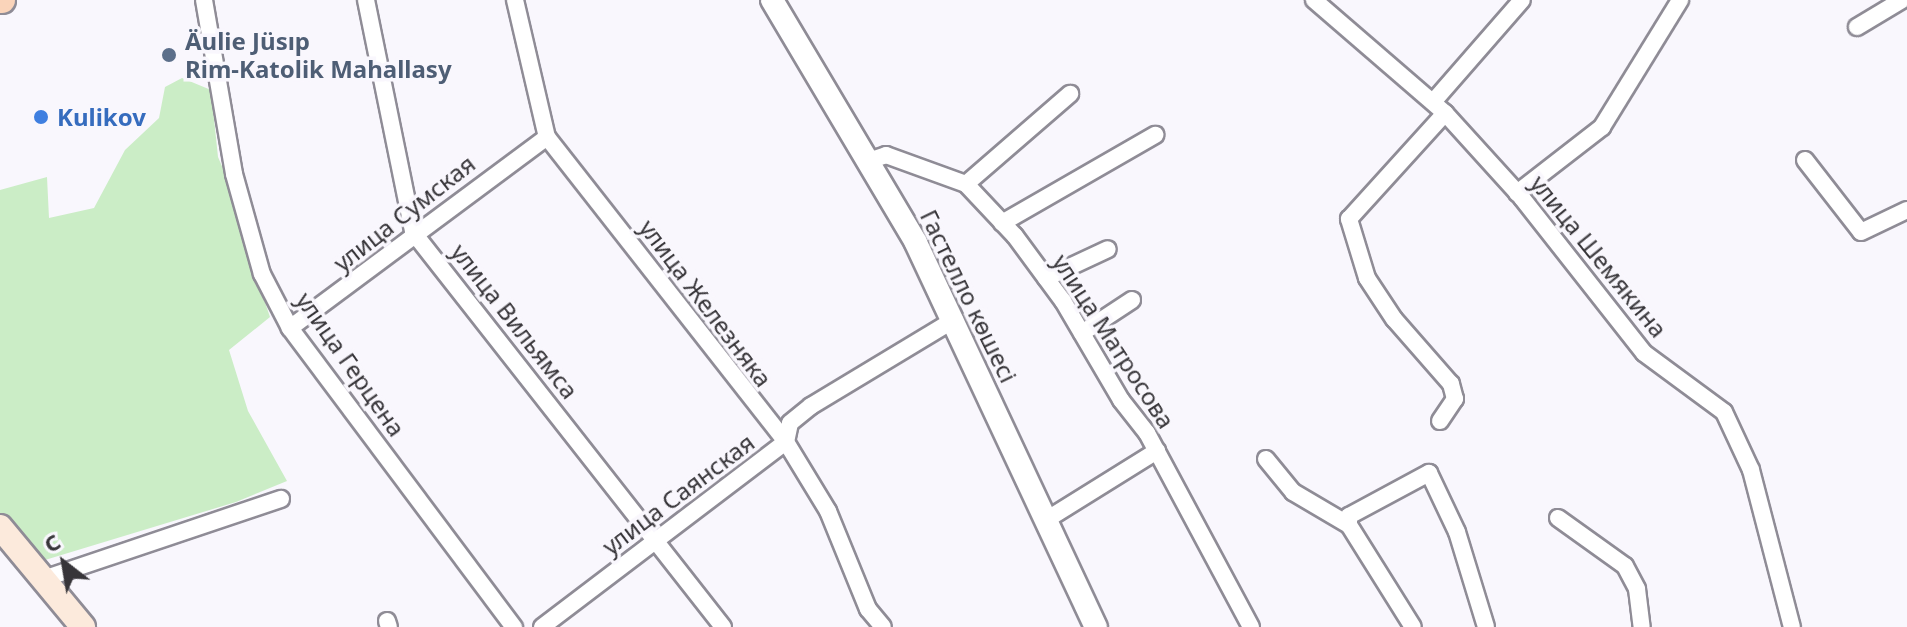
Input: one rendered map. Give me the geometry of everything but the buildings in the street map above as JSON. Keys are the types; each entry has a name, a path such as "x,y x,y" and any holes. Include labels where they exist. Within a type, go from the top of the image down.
{"main road":[{"path":"0,527 46,578 83,627"}],"street":[{"name":"улица Герцена","path":"204,0 234,174 262,274 290,328 514,627"},
{"name":"улица Вильямса","path":"366,0 413,232 657,538 723,627"},
{"name":"улица Железняка","path":"515,0 547,137 786,442 828,511 868,609 883,627"},
{"name":"Гастелло көшесі","path":"772,0 871,160 955,319 1096,627"},
{"path":"1440,421 1455,399 1451,384 1394,319 1367,278 1349,219 1522,0"},
{"path":"1517,193 1602,127 1680,0"},
{"path":"1857,27 1902,0"},
{"name":"улица Шемякина","path":"1321,2 1439,108 1517,193 1644,353 1724,412 1735,429 1792,627"},
{"path":"966,184 1070,94"},
{"path":"1002,223 1155,135"},
{"name":"улица Сумская","path":"290,328 408,245 413,232 547,137"},
{"name":"улица Матросова","path":"871,160 886,155 966,184 1002,223 1046,278 1157,451 1251,627"},
{"path":"1805,160 1861,232 1907,210"},
{"path":"1046,278 1108,249"},
{"path":"1082,333 1132,300"},
{"name":"улица Саянская","path":"542,627 786,442 790,423 811,406 955,319"},
{"path":"1046,520 1157,451"},
{"path":"1266,459 1293,492 1349,525 1413,627"},
{"path":"1349,525 1349,516 1429,473 1457,532 1486,627"},
{"path":"46,578 281,499"},
{"path":"1558,518 1625,566 1637,589 1642,627"}],"green space":[{"path":"182,78 211,90 218,157 240,208 244,241 270,317 229,350 248,411 287,481 236,502 45,560 0,517 0,190 47,177 49,218 94,208 125,150 159,118 165,87"}],"place":[{"name":"Äulie Jüsıp Rim-Katolik Mahallasy","path":"169,55"},
{"name":"Kulikov","path":"41,117"}]}
